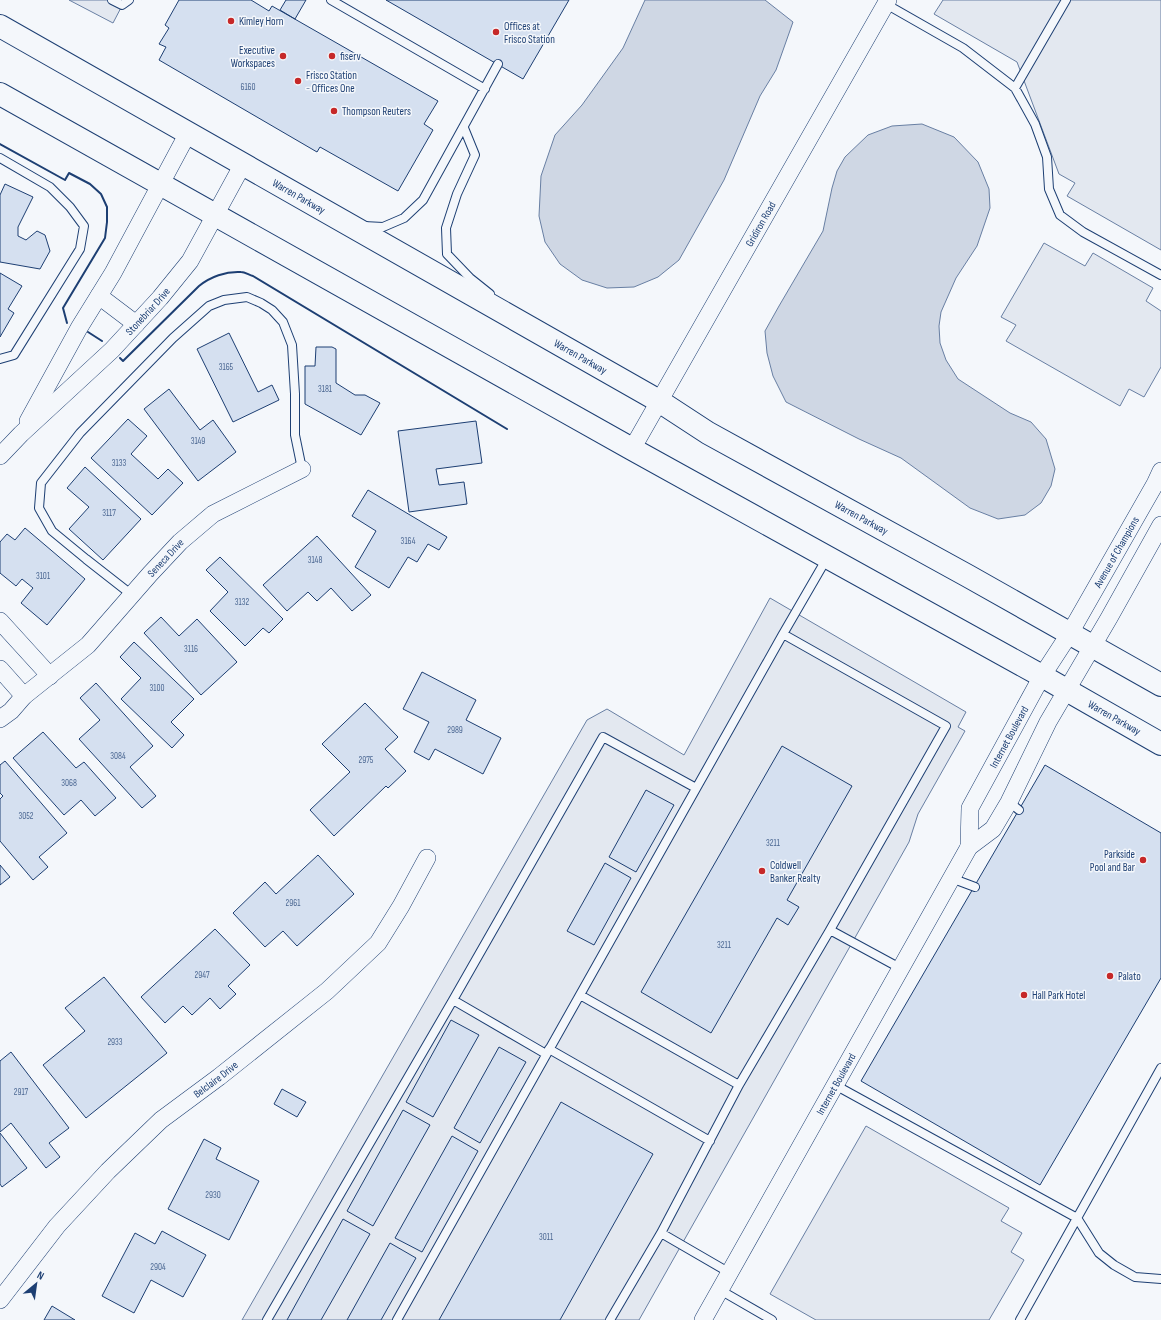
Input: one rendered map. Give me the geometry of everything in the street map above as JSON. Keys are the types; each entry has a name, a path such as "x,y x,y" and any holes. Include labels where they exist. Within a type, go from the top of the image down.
{"main road":[{"name":"Warren Parkway","path":"0,26 659,401 708,433 968,576 1161,685"},
{"name":"Warren Parkway","path":"0,94 1042,676 1161,744"}],"street":[{"name":"Gridiron Road","path":"632,448 884,1"},
{"name":"Stonebriar Drive","path":"21,434 79,328 113,273 188,133"},
{"name":"Stonebriar Drive","path":"0,456 21,434 112,350 160,298 190,261 243,164"},
{"path":"99,296 136,324"},
{"name":"Seneca Drive","path":"0,719 11,711 24,696 88,645 180,542 213,514 302,469"},
{"name":"Avenue of Champions","path":"1070,633 1161,471"},
{"path":"1093,646 1161,525"},
{"path":"0,621 50,676"},
{"name":"Internet Boulevard","path":"969,847 970,808 1042,676 1070,633"},
{"name":"Internet Boulevard","path":"703,1320 950,878 969,847 993,829 1014,806 1048,722 1093,646"},
{"path":"0,669 24,696"},
{"name":"Belclaire Drive","path":"0,1300 57,1226 108,1171 156,1125 327,991 378,943 401,906 427,858"}],"lane":[{"path":"112,0 122,5 129,0"},
{"path":"331,0 485,89"},
{"path":"1015,88 1066,0"},
{"path":"884,1 963,48 1015,88 1035,124 1047,157 1049,189 1060,215 1083,232 1161,275"},
{"path":"351,226 383,227 406,217 423,200 498,64"},
{"path":"464,128 475,155 457,194 446,228 447,254 470,278 534,330"},
{"path":"0,158 50,187 70,207 84,226 80,249 14,355 0,359"},
{"path":"132,595 52,531 39,508 41,483 80,433 173,338 209,306 224,300 247,297 272,310 282,322 292,345 295,394 295,435 302,469"},
{"path":"397,1320 696,788 828,557"},
{"path":"610,1320 661,1234 739,1085 830,930 946,726 784,634"},
{"path":"268,1320 603,737 696,788"},
{"path":"950,878 975,887"},
{"path":"830,930 900,968"},
{"path":"580,996 739,1085"},
{"path":"453,1000 710,1141"},
{"path":"1020,1320 1161,1068"},
{"path":"835,1085 1077,1218 1099,1252 1114,1265 1135,1277 1161,1279"},
{"path":"661,1234 730,1273"},
{"path":"720,1290 772,1320"}],"shaded area":[{"path":"69,0 125,0 113,23"},
{"path":"645,0 765,0 793,22 776,70 760,96 724,180 679,260 658,277 634,287 607,288 582,280 560,264 545,242 539,216 541,176 555,135 582,105 623,48"},
{"path":"943,0 1161,0 1161,250 1067,196 1075,183 1059,174 1017,62 934,14"},
{"path":"922,124 954,137 978,162 989,189 990,208 977,246 956,278 941,312 939,326 940,343 946,360 958,379 1010,413 1031,422 1046,439 1055,469 1051,486 1041,503 1025,515 998,519 970,508 901,458 859,439 786,402 773,376 767,353 765,331 823,231 837,171 845,157 868,135 892,126"},
{"path":"1044,243 1085,266 1093,253 1153,288 1146,301 1161,311 1161,367 1144,397 1129,389 1120,406 1006,341 1016,325 1001,317"},
{"path":"770,598 966,712 958,727 965,731 918,814 909,842 639,1320 242,1320 587,720 607,709 684,755"},
{"path":"866,1126 1009,1208 1001,1221 1022,1233 1011,1252 1024,1260 989,1320 816,1320 770,1294"}],"building":[{"name":"Frisco Station - Offices One","path":"179,0 251,0 269,11 272,6 438,101 424,124 433,130 398,191 320,147 317,152 159,60 166,47 159,44 169,28 165,25"},
{"path":"286,0 306,0 295,19 280,10"},
{"name":"Offices at Frisco Station","path":"386,0 569,0 523,79"},
{"path":"5,184 33,197 18,227 18,236 26,240 37,231 45,235 50,251 40,269 0,262 0,195"},
{"path":"0,273 22,286 8,309 14,313 0,337"},
{"path":"229,333 258,392 272,385 279,400 233,422 197,349"},
{"path":"316,347 332,347 336,349 336,383 355,395 365,395 380,403 361,435 305,404 305,366 315,366"},
{"path":"169,389 200,430 213,420 236,452 198,481 144,409"},
{"path":"128,419 147,436 131,454 158,479 168,469 183,483 152,515 91,458"},
{"path":"476,421 482,463 436,469 439,485 464,482 467,504 409,512 398,431"},
{"path":"85,467 141,519 103,560 69,529 89,507 67,488"},
{"path":"368,490 447,537 439,550 428,544 417,562 408,557 389,588 355,567 376,531 352,516"},
{"path":"25,528 85,579 47,625 21,603 33,588 22,579 16,586 0,573 0,542 7,534 15,540"},
{"path":"317,536 371,595 352,611 331,588 317,601 308,592 287,611 263,585"},
{"path":"220,557 283,619 269,633 263,628 245,646 210,611 228,592 206,570"},
{"path":"161,617 179,636 197,619 237,662 201,695 144,633"},
{"path":"134,642 194,699 171,722 184,735 172,748 121,699 141,678 120,657"},
{"path":"422,672 476,700 466,720 501,738 483,774 435,749 429,760 414,752 429,722 403,709"},
{"path":"96,683 153,746 130,767 156,796 142,808 79,739 100,720 80,698"},
{"path":"365,703 398,737 385,749 406,771 388,788 386,786 334,836 310,810 350,772 322,744"},
{"path":"43,732 76,768 84,762 116,798 95,816 81,800 64,815 13,758"},
{"path":"782,746 852,786 787,900 799,907 788,925 777,918 711,1033 641,992"},
{"path":"5,761 67,833 39,857 48,867 33,880 0,841 0,799 3,796 0,793 0,765"},
{"path":"1045,765 1161,833 1161,978 1040,1185 861,1081"},
{"path":"646,790 674,805 636,872 609,857"},
{"path":"318,855 354,894 297,946 283,931 265,947 233,913 265,882 276,894"},
{"path":"605,863 631,878 594,945 567,931"},
{"path":"0,865 10,877 0,885"},
{"path":"215,929 250,965 228,986 236,994 220,1009 210,998 192,1015 183,1006 165,1023 141,997"},
{"path":"104,977 167,1053 86,1118 43,1065 85,1031 65,1008"},
{"path":"451,1020 479,1035 433,1117 406,1102"},
{"path":"499,1047 526,1062 480,1143 454,1128"},
{"path":"11,1052 69,1128 49,1143 60,1157 46,1168 11,1123 0,1132 0,1061"},
{"path":"282,1089 306,1102 297,1117 274,1104"},
{"path":"561,1102 653,1154 560,1320 439,1320"},
{"path":"403,1110 430,1125 373,1226 347,1211"},
{"path":"0,1133 27,1168 2,1187 0,1184"},
{"path":"452,1136 478,1151 422,1252 395,1238"},
{"path":"204,1139 221,1148 216,1159 259,1181 229,1240 168,1209"},
{"path":"343,1219 370,1234 321,1320 287,1320"},
{"path":"162,1231 206,1255 183,1297 151,1280 134,1313 102,1296 135,1233 155,1244"},
{"path":"390,1243 416,1258 381,1320 347,1320"},
{"path":"52,1306 75,1320 44,1320"}],"wall":[{"path":"0,144 65,180 69,173 90,184 101,194 107,207 105,238 63,308 67,323"},
{"path":"120,358 123,361 203,283 213,277 242,272 253,276 507,429"},
{"path":"88,332 102,341"}],"place":[{"name":"Kimley Horn","path":"231,21"},
{"name":"Offices at Frisco Station","path":"496,32"},
{"name":"Executive Workspaces","path":"283,56"},
{"name":"fiserv","path":"332,56"},
{"name":"Frisco Station - Offices One","path":"298,81"},
{"name":"Thompson Reuters","path":"334,111"},
{"name":"Parkside Pool and Bar","path":"1143,860"},
{"name":"Coldwell Banker Realty","path":"762,871"},
{"name":"Palato","path":"1110,976"},
{"name":"Hall Park Hotel","path":"1024,995"}]}
